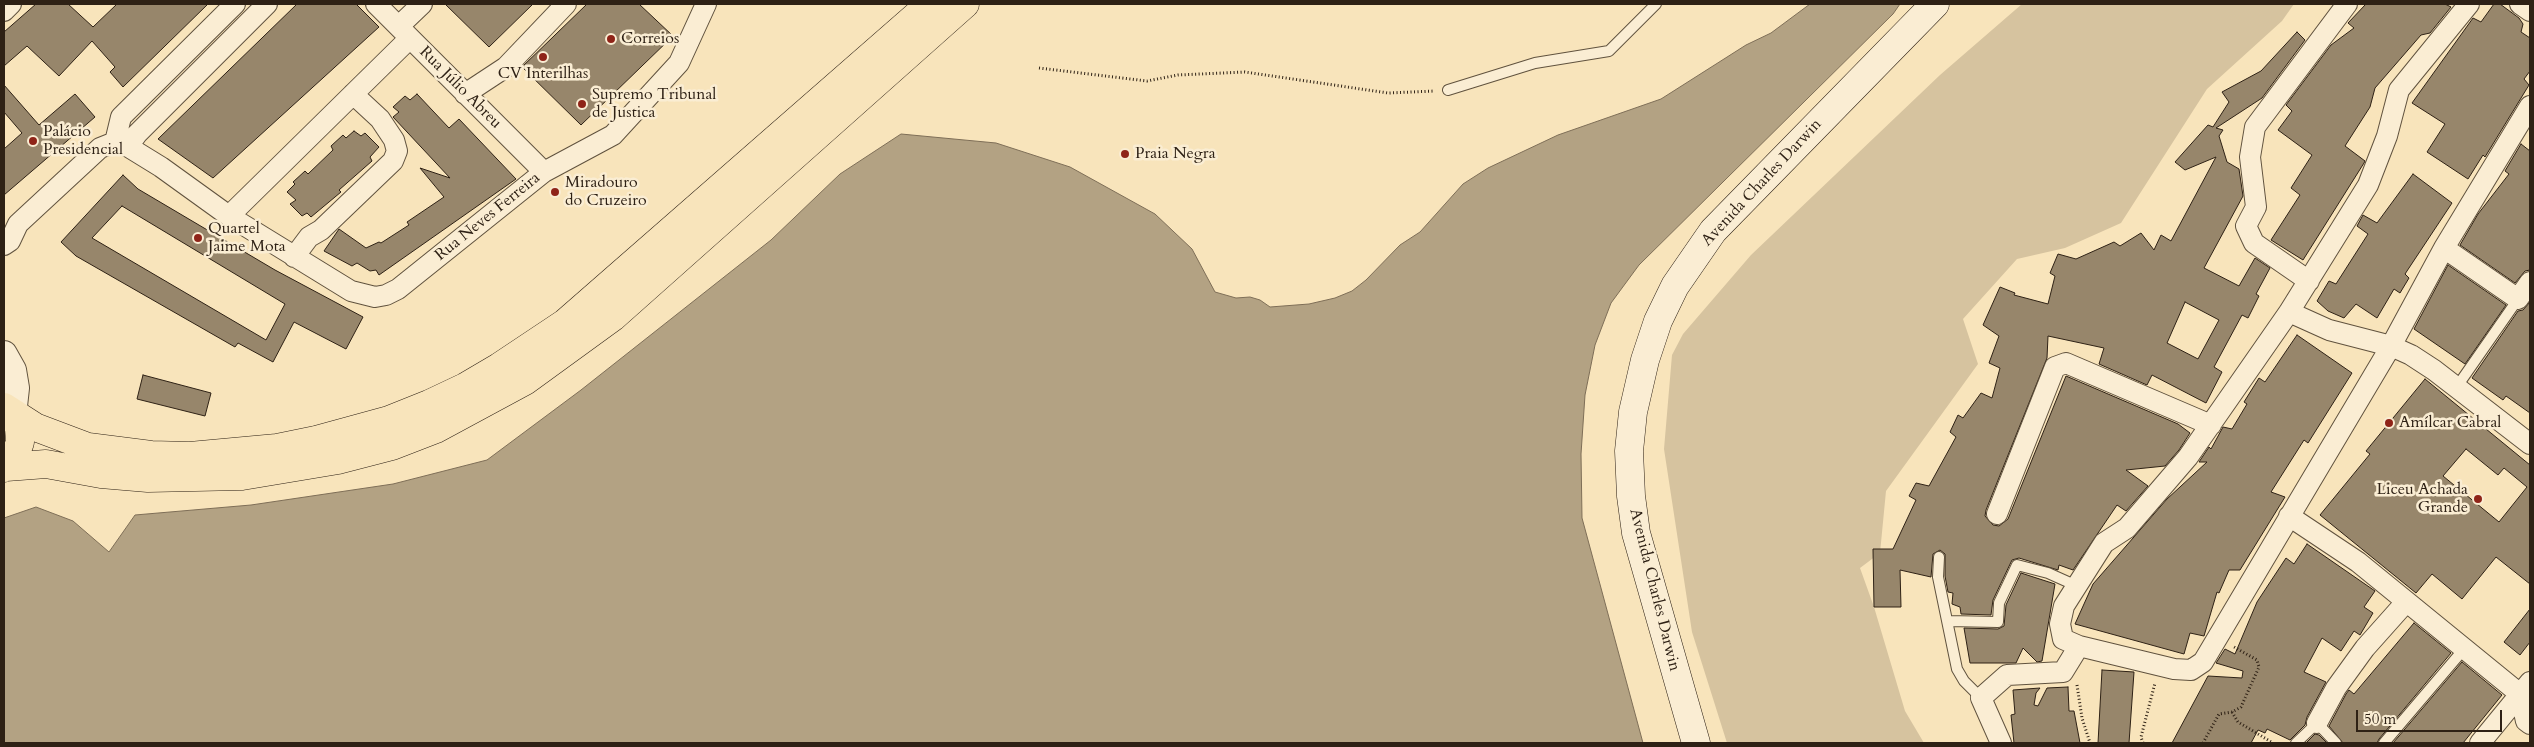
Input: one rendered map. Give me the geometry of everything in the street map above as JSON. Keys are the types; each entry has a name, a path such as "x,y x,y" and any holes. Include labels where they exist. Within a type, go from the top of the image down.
{"main road":[{"path":"8,411 58,437 88,448 151,455 190,456 277,448 316,440 388,420 429,404 499,367 565,323 930,4"},
{"path":"5,467 46,464 101,474 148,478 242,476 338,460 392,446 436,429 525,381 613,316 965,4"},
{"name":"Avenida Charles Darwin","path":"1696,743 1636,533 1631,496 1629,451 1633,412 1645,360 1658,321 1674,286 1713,231 1935,4"},
{"path":"5,467 15,456 20,442 19,428 8,411"}],"street":[{"path":"4,11 12,4"},
{"path":"122,144 121,117 235,4"},
{"path":"4,245 10,242 18,224 100,148 122,144 137,134 268,4"},
{"name":"Rua Júlio Abreu","path":"376,4 544,172"},
{"path":"229,216 353,94 404,32 422,4"},
{"path":"465,94 506,67 566,4"},
{"name":"Rua Neves Ferreira","path":"122,144 229,216 351,291 375,297 386,295 398,289 544,172 613,135 679,63 706,4"},
{"path":"2309,281 2254,243 2246,226 2256,208 2250,157 2255,127 2347,4"},
{"path":"2469,4 2399,90 2387,136 2368,185 2289,312 2188,457 2128,528 2104,543 2064,606 2060,624 2063,639 2075,653 2183,670 2198,666 2217,638 2391,346 2444,248 2530,106"},
{"path":"2520,4 2530,11"},
{"path":"294,257 309,237 321,230 393,161 397,151 394,140 380,119 353,94"},
{"path":"2444,248 2518,300 2530,282"},
{"path":"2289,312 2329,330 2391,346 2434,370 2530,444"},
{"path":"4,354 12,370 16,388 8,411"},
{"path":"1997,514 2055,367 2066,363 2211,425"},
{"path":"2289,516 2358,562 2464,648 2525,688"},
{"path":"2317,723 2336,688 2365,648 2406,602"},
{"path":"2001,743 1980,698 2007,676 2063,672 2075,653"},
{"path":"2525,688 2526,721 2530,724"},
{"path":"2480,743 2525,688"}],"lane":[{"path":"1448,90 1535,63 1609,51 1656,4"},
{"path":"2456,388 2518,300"},
{"path":"1939,557 1938,577 1957,669 1964,681 1980,698"},
{"path":"1948,621 1998,622 1999,603 2017,565 2048,573 2077,586"},
{"path":"2384,743 2464,648"},
{"path":"2296,743 2317,723 2336,743"}],"path":[{"path":"1039,68 1147,81 1178,75 1244,72 1388,93 1448,90"},
{"path":"2203,743 2219,714 2232,712 2241,707 2259,667 2258,663 2217,638"},
{"path":"2075,653 2082,718 2090,743"},
{"path":"2143,743 2141,738 2159,666"},
{"path":"2232,712 2238,722 2273,743"}],"shaded area":[{"path":"1810,4 1900,4 1893,14 1639,265 1611,303 1595,345 1585,395 1581,454 1582,518 1643,743 4,743 4,518 36,507 73,521 109,552 135,515 251,505 393,484 487,460 581,390 771,240 840,174 901,134 996,143 1070,167 1155,214 1192,249 1215,292 1236,298 1250,297 1260,300 1270,307 1309,304 1335,298 1352,291 1366,280 1400,245 1420,232 1463,184 1488,168 1558,135 1661,99 1746,45 1771,33"},
{"path":"2022,4 2294,4 2282,21 2207,89 2121,223 2065,248 2017,259 1963,319 1978,364 1886,491 1880,553 1860,568 1874,607 1905,711 1924,743 1727,743 1692,632 1664,449 1672,355 1683,334 1751,255 1940,75"}],"building":[{"path":"36,4 68,4 93,27 117,4 208,4 123,87 110,72 115,67 92,41 59,76 27,46 4,66 4,32"},
{"path":"297,4 356,4 379,27 213,178 158,139"},
{"path":"445,4 533,4 489,47"},
{"path":"587,4 639,4 673,36 581,125 522,67"},
{"path":"2366,4 2445,4 2451,7 2430,33 2421,35 2375,88 2370,107 2345,146 2365,161 2303,260 2271,240 2300,195 2291,188 2312,155 2278,130 2292,111 2286,105 2331,45 2354,28 2348,23"},
{"path":"2494,4 2500,4 2519,18 2523,24 2521,32 2530,38 2530,71 2524,79 2529,85 2485,157 2483,155 2468,179 2427,152 2445,124 2412,103 2473,18 2481,22"},
{"path":"2297,32 2305,40 2262,98 2216,128 2223,130 2219,136 2227,162 2239,169 2243,196 2204,268 2239,286 2255,258 2270,268 2256,294 2259,296 2248,318 2242,315 2214,367 2222,372 2206,403 2152,375 2147,385 2099,364 2104,348 2048,336 2047,358 1985,516 1993,525 1999,526 2008,519 2066,376 2178,424 2190,433 2179,450 2165,466 2126,470 2148,486 2126,511 2117,505 2073,570 2059,565 2058,570 2019,558 2012,560 1993,600 1991,615 1961,614 1960,607 1952,604 1953,593 1948,592 1945,576 1945,554 1940,550 1933,554 1931,577 1900,570 1901,607 1874,607 1873,549 1893,549 1916,500 1909,496 1916,483 1929,486 1956,437 1950,432 1958,415 1963,418 1981,393 1992,398 2000,368 1989,363 1999,336 1983,325 2000,287 2015,293 2014,295 2048,304 2055,276 2050,273 2058,254 2076,259 2114,242 2120,246 2141,233 2154,250 2161,235 2171,241 2216,157 2185,170 2175,162 2208,125 2213,127 2229,102 2222,92 2261,71","holes":["2185,302 2219,320 2198,359 2167,343"]},
{"name":"Palácio Presidencial","path":"4,85 39,125 75,94 95,117 4,195 4,149 22,133 4,112"},
{"path":"417,94 449,128 459,119 516,179 379,275 376,270 370,271 357,263 352,266 324,251 339,229 366,248 379,242 381,243 409,225 407,222 444,197 420,168 450,178 393,117 399,112 393,107 405,96 410,100"},
{"path":"354,131 361,136 365,133 379,147 370,157 372,161 339,190 341,192 311,217 307,213 302,216 290,204 296,200 287,192 295,184 293,182 305,171 308,174 333,150 331,146 343,135 346,138"},
{"path":"2521,144 2530,151 2530,270 2525,271 2515,283 2460,245 2478,214 2509,174 2505,171"},
{"path":"2413,174 2452,203 2405,274 2409,278 2400,293 2394,289 2377,318 2356,304 2344,318 2328,311 2317,301 2329,281 2336,284 2368,234 2357,226 2363,215 2377,223"},
{"path":"123,175 138,189 275,270 363,317 346,349 294,322 273,362 238,343 235,347 76,256 61,242","holes":["122,206 285,304 266,340 92,238"]},
{"path":"2448,265 2506,305 2465,364 2414,329"},
{"path":"2530,302 2530,413 2506,396 2503,400 2472,378 2518,311 2523,310"},
{"path":"2297,335 2352,373 2308,443 2304,440 2271,492 2285,497 2240,570 2229,570 2219,593 2217,592 2204,636 2190,633 2184,654 2075,624 2093,584 2167,499 2207,462 2199,462 2209,447 2211,449 2223,427 2232,429 2247,404 2244,402 2259,378 2265,382"},
{"path":"143,375 211,393 205,416 137,399"},
{"name":"Liceu Achada Grande","path":"2425,379 2530,465 2530,584 2496,557 2462,599 2432,574 2416,593 2320,515 2370,454 2366,451","holes":["2466,449 2498,475 2504,468 2527,487 2499,522 2443,476"]},
{"path":"2307,544 2375,591 2364,607 2373,613 2360,635 2354,631 2341,651 2322,638 2304,672 2326,682 2307,717 2305,725 2290,740 2267,729 2265,733 2258,730 2251,743 2172,743 2208,676 2242,678 2243,671 2216,663 2225,649 2235,654 2257,602 2286,558 2294,564"},
{"path":"2021,573 2055,584 2042,661 2037,662 2023,648 2016,663 1970,663 1964,628 1998,629 2004,626 2006,605"},
{"path":"2530,609 2530,642 2520,655 2504,642"},
{"path":"2414,623 2451,653 2377,743 2343,743 2329,726 2346,694 2349,690 2354,694"},
{"path":"2462,662 2502,695 2463,743 2393,743"},
{"path":"2102,670 2134,672 2129,743 2098,743"},
{"path":"2068,687 2069,711 2074,711 2080,743 2014,743 2011,715 2015,714 2013,690 2040,688 2036,693 2034,705 2038,706 2047,688"},
{"path":"2315,734 2319,735 2327,743 2306,743"}],"place":[{"name":"Correios","path":"611,39"},
{"name":"CV Interilhas","path":"543,57"},
{"name":"Supremo Tribunal de Justica","path":"582,104"},
{"name":"Palácio Presidencial","path":"33,141"},
{"name":"Praia Negra","path":"1125,154"},
{"name":"Miradouro do Cruzeiro","path":"555,192"},
{"name":"Quartel Jaime Mota","path":"198,238"},
{"name":"Amílcar Cabral","path":"2389,423"},
{"name":"Liceu Achada Grande","path":"2478,499"}]}
